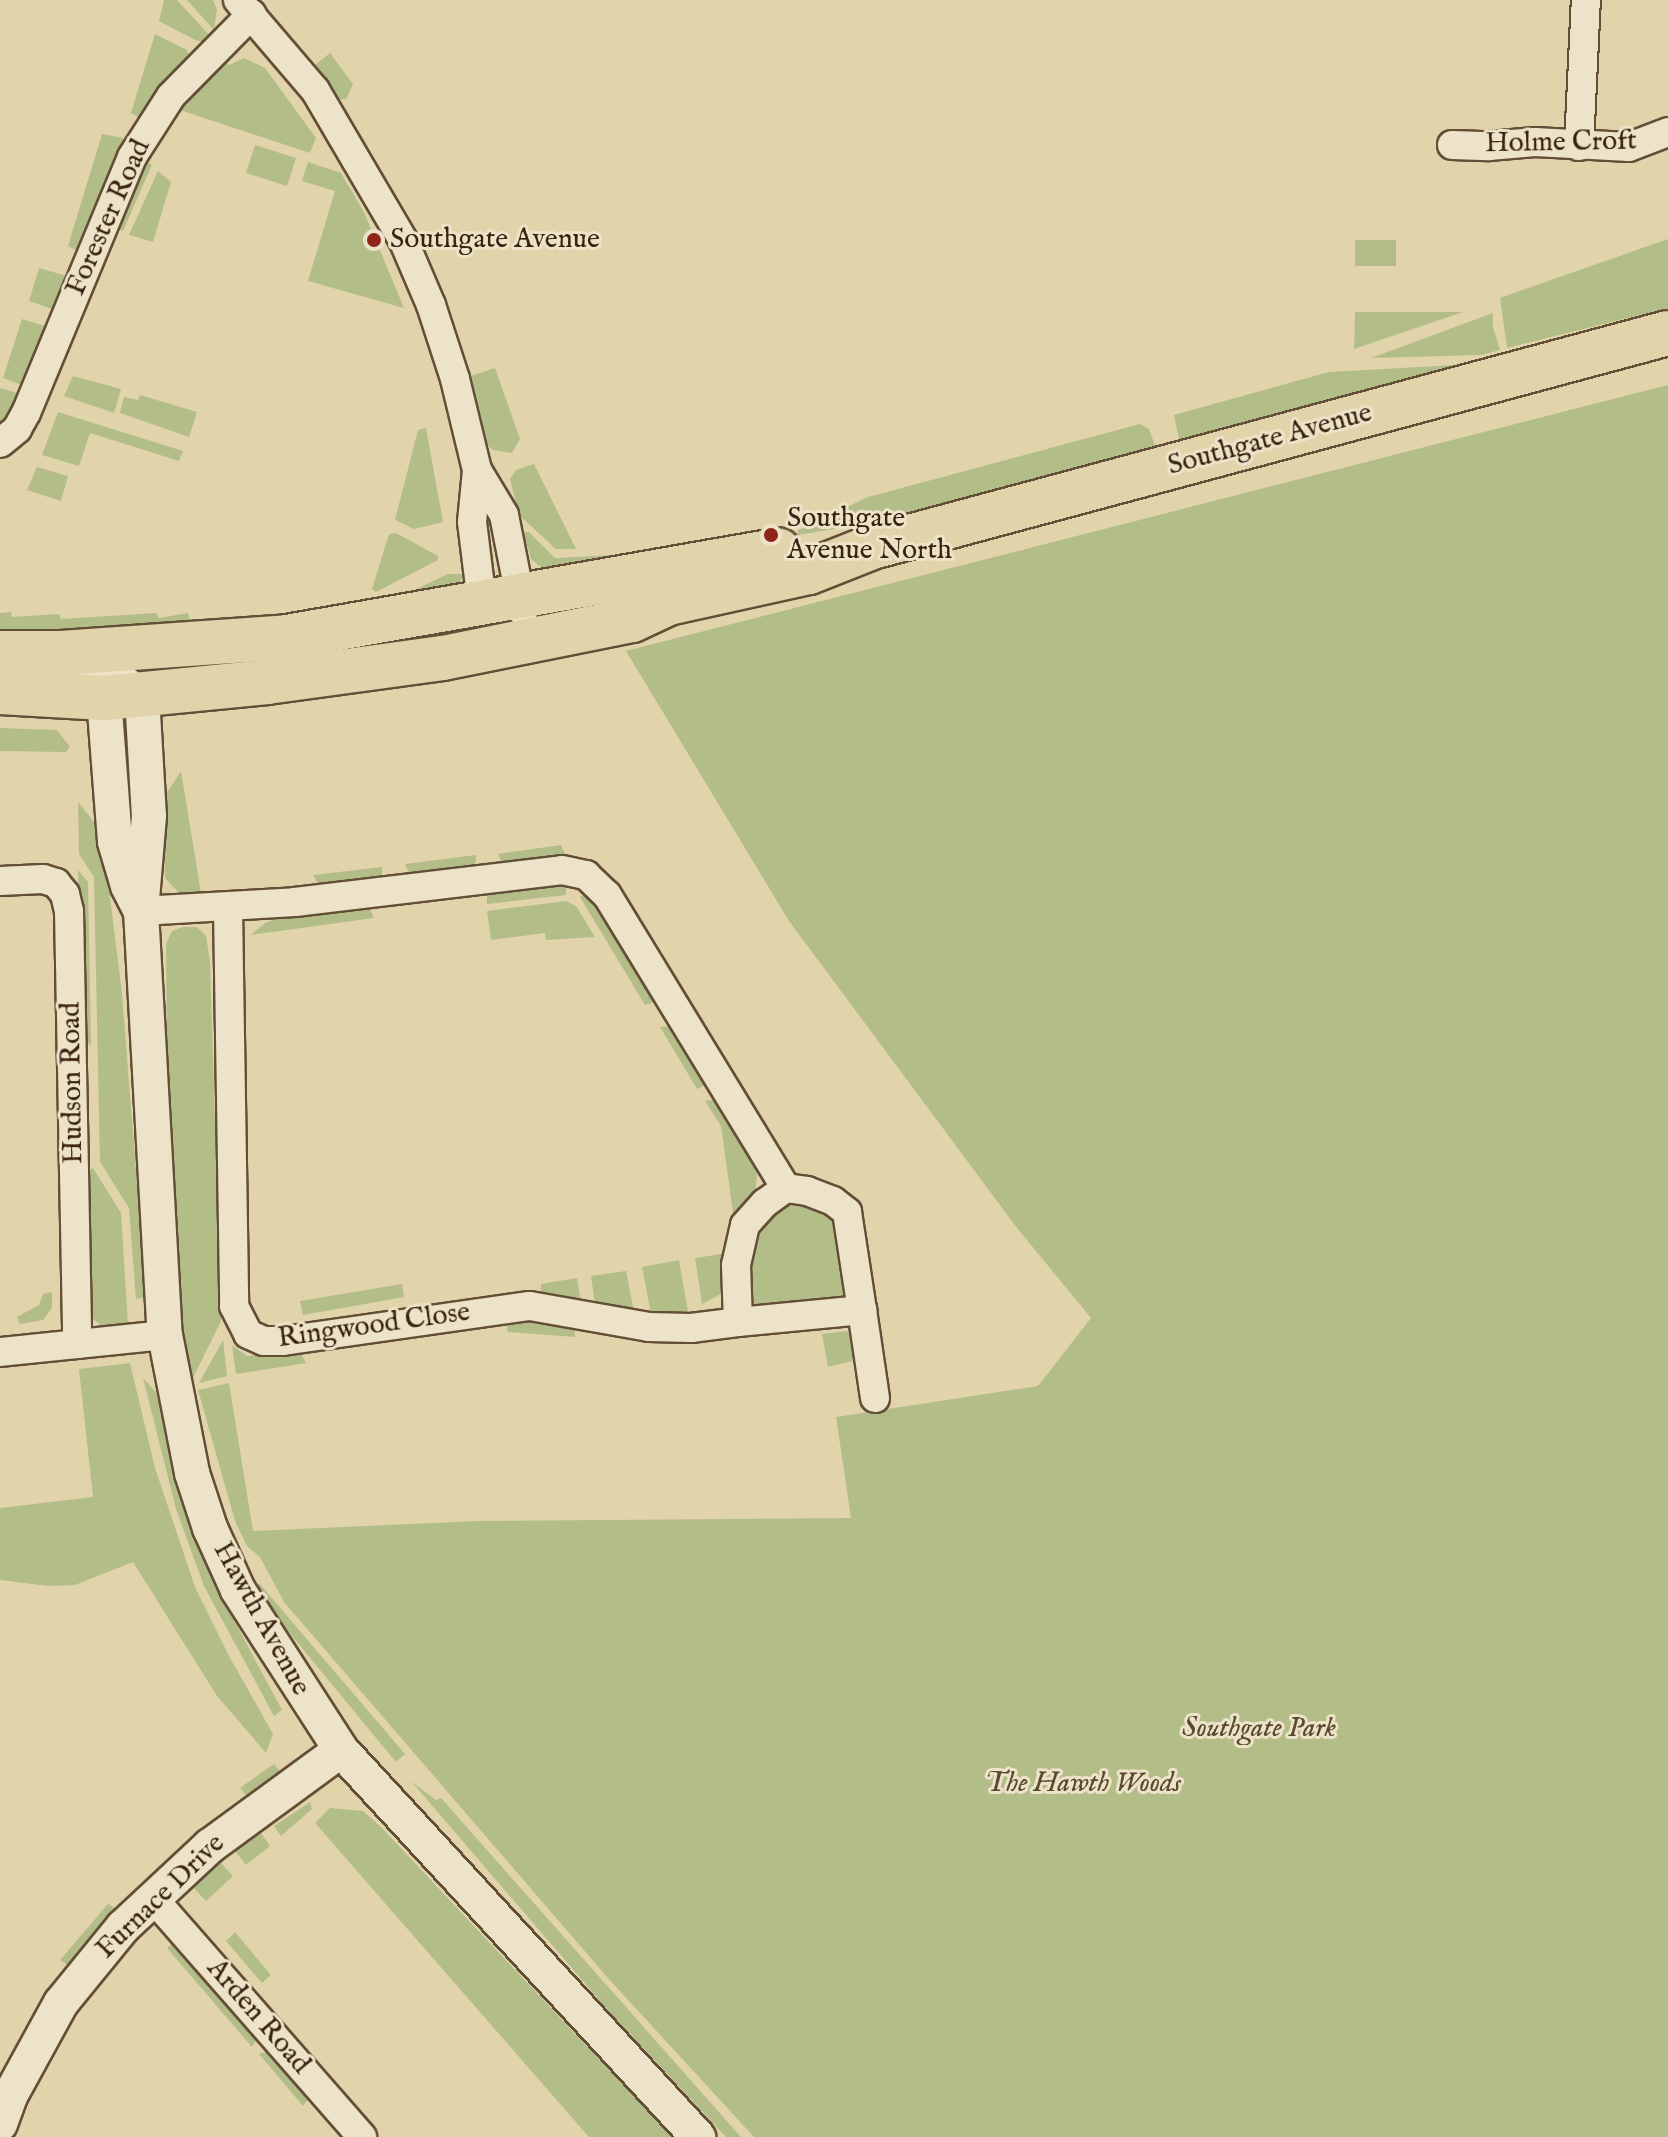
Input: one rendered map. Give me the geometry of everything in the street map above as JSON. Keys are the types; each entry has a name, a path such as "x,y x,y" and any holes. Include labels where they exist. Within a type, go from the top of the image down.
{"main road":[{"name":"Southgate Avenue","path":"0,692 121,691 443,658 515,614 632,620 668,603 809,572 872,547 1668,333"},
{"name":"Southgate Avenue","path":"0,653 287,637 515,614 803,546 872,547"}],"street":[{"path":"1579,146 1586,0"},
{"path":"245,7 315,90 404,242 431,305 455,379 477,470 504,515 515,614"},
{"name":"Forester Road","path":"0,443 17,429 26,413 132,157 171,96 245,7"},
{"name":"Holme Croft","path":"1452,145 1535,142 1629,147 1668,132"},
{"path":"477,470 472,522 515,614"},
{"path":"0,671 62,672 121,691 140,658 166,646"},
{"name":"Hawth Avenue","path":"121,691 149,816 141,911 165,1335 192,1473 210,1528 238,1590 341,1750 698,2137"},
{"path":"141,911 228,908 361,896 562,870 586,875 607,895 786,1188"},
{"name":"Hudson Road","path":"0,881 43,879 56,883 65,894 69,911 77,1344"},
{"name":"Ringwood Close","path":"228,908 234,1306 248,1334 264,1341 283,1341 530,1306 649,1327 691,1328 862,1310"},
{"path":"738,1322 736,1265 745,1225 765,1203 786,1188 807,1191 833,1201 847,1212 875,1398"},
{"path":"0,1352 165,1335"},
{"name":"Furnace Drive","path":"0,2124 10,2096 61,2003 96,1957 152,1897 210,1846 341,1750"},
{"name":"Arden Road","path":"152,1897 362,2137"}],"green space":[{"path":"164,0 177,0 211,37 204,42 195,40 159,21"},
{"path":"187,0 213,0 217,10 214,30"},
{"path":"155,34 187,50 190,57 141,119 131,113"},
{"path":"330,53 353,84 346,99 337,100 314,66"},
{"path":"244,58 265,68 316,138 310,153 177,109 220,59 229,65"},
{"path":"102,134 123,138 126,146 78,251 68,246"},
{"path":"255,145 296,158 287,186 246,173"},
{"path":"143,158 152,165 123,231 112,227"},
{"path":"308,162 341,173 364,212 404,308 308,281 335,191 302,181"},
{"path":"158,171 171,182 153,242 129,235"},
{"path":"1668,239 1668,308 1507,348 1500,298"},
{"path":"1355,240 1396,240 1396,266 1355,266"},
{"path":"39,268 67,276 55,310 29,301"},
{"path":"1355,312 1463,312 1354,349"},
{"path":"1493,313 1493,327 1500,350 1481,355 1371,358"},
{"path":"22,319 48,327 24,386 3,378"},
{"path":"1491,363 1181,449 1174,415 1329,372"},
{"path":"495,368 520,439 512,453 493,450 486,443 471,376"},
{"path":"73,376 121,389 114,413 64,396"},
{"name":"Southgate Park","path":"1668,385 1668,2137 754,2137 607,1977 284,1602 260,1557 247,1546 235,1521 198,1390 229,1383 253,1531 477,1521 851,1518 836,1417 1038,1386 1091,1318 1017,1228 789,921 626,651"},
{"path":"0,390 20,394 0,425"},
{"path":"140,395 197,412 189,437 120,413 124,397 138,400"},
{"path":"58,412 183,451 179,461 90,433 79,466 42,455"},
{"path":"1140,424 1149,429 1158,454 912,516 798,535 797,531 868,497"},
{"path":"426,428 443,522 414,529 395,520 418,430"},
{"path":"534,464 576,549 556,549 519,515 510,479 516,470"},
{"path":"37,467 68,476 61,501 27,490"},
{"path":"523,532 529,532 555,558 636,554 543,569 531,559"},
{"path":"396,533 438,556 438,560 376,592 372,589 389,534"},
{"path":"448,574 464,574 456,592 413,604 412,591"},
{"path":"11,612 12,617 59,614 61,619 156,613 159,618 188,613 192,629 0,631 0,613"},
{"path":"0,728 57,730 70,747 66,752 0,751"},
{"path":"181,771 202,899 181,895 165,878 163,799"},
{"path":"78,802 102,832 122,994 146,1297 136,1299 129,1208 100,1162 94,877 79,854"},
{"path":"561,845 566,856 509,864 502,863 498,854"},
{"path":"476,855 475,867 410,875 405,864"},
{"path":"382,867 382,879 319,886 313,875"},
{"path":"78,870 88,882 91,1046 81,1036"},
{"path":"566,884 566,895 487,904 487,893"},
{"path":"583,895 601,908 658,1001 645,1005 580,897"},
{"path":"566,901 576,906 595,937 546,940 545,933 491,940 487,911"},
{"path":"369,907 374,918 251,935 265,923 285,916"},
{"path":"197,927 206,936 210,961 221,1321 189,1386 175,1262 167,1049 166,944 172,931"},
{"path":"672,1026 708,1084 697,1089 660,1027"},
{"path":"718,1099 754,1162 757,1176 755,1192 734,1220 721,1126 705,1101"},
{"path":"93,1168 121,1213 128,1325 105,1328 89,1316 82,1177"},
{"path":"791,1204 820,1206 836,1219 846,1288 843,1298 835,1303 759,1307 752,1302 748,1290 747,1272 754,1237 762,1223 775,1212"},
{"path":"728,1253 721,1294 702,1304 695,1258"},
{"path":"679,1260 688,1312 674,1317 651,1314 642,1267"},
{"path":"626,1271 634,1312 595,1305 591,1276"},
{"path":"577,1278 581,1303 541,1296 541,1284"},
{"path":"402,1284 404,1297 303,1315 300,1301"},
{"path":"52,1292 52,1308 43,1320 20,1324 17,1317 39,1305 43,1294"},
{"path":"508,1320 574,1328 575,1337 507,1332"},
{"path":"848,1331 856,1335 860,1359 828,1367 822,1334"},
{"path":"223,1340 227,1376 199,1383"},
{"path":"232,1345 247,1356 300,1352 306,1363 236,1374"},
{"path":"130,1363 155,1468 195,1587 273,1734 266,1753 217,1696 133,1562 75,1585 48,1586 0,1580 0,1508 93,1497 79,1369"},
{"path":"143,1378 156,1392 184,1507 213,1581 282,1710 274,1716 204,1586 176,1509"},
{"path":"259,1583 405,1754 396,1762 287,1630 257,1586"},
{"path":"274,1764 280,1771 246,1795 240,1788"},
{"path":"411,1781 436,1800 441,1798 741,2137 726,2137 607,2009"},
{"path":"310,1802 312,1809 281,1836 274,1826"},
{"path":"330,1808 363,1811 382,1828 672,2137 589,2137 315,1823"},
{"path":"261,1833 270,1846 246,1865 235,1851"},
{"path":"221,1863 233,1876 206,1901 192,1886"},
{"path":"108,1904 115,1908 68,1965 60,1960"},
{"path":"235,1932 271,1975 262,1983 226,1941"},
{"path":"174,1942 259,2036 252,2047 167,1948"},
{"path":"272,2050 311,2095 303,2106 259,2054"}],"place":[{"name":"Southgate Avenue","path":"374,240"},
{"name":"Southgate Avenue North","path":"771,535"}],"park label":[{"name":"The Hawth Woods","path":"1083,1784"}]}
